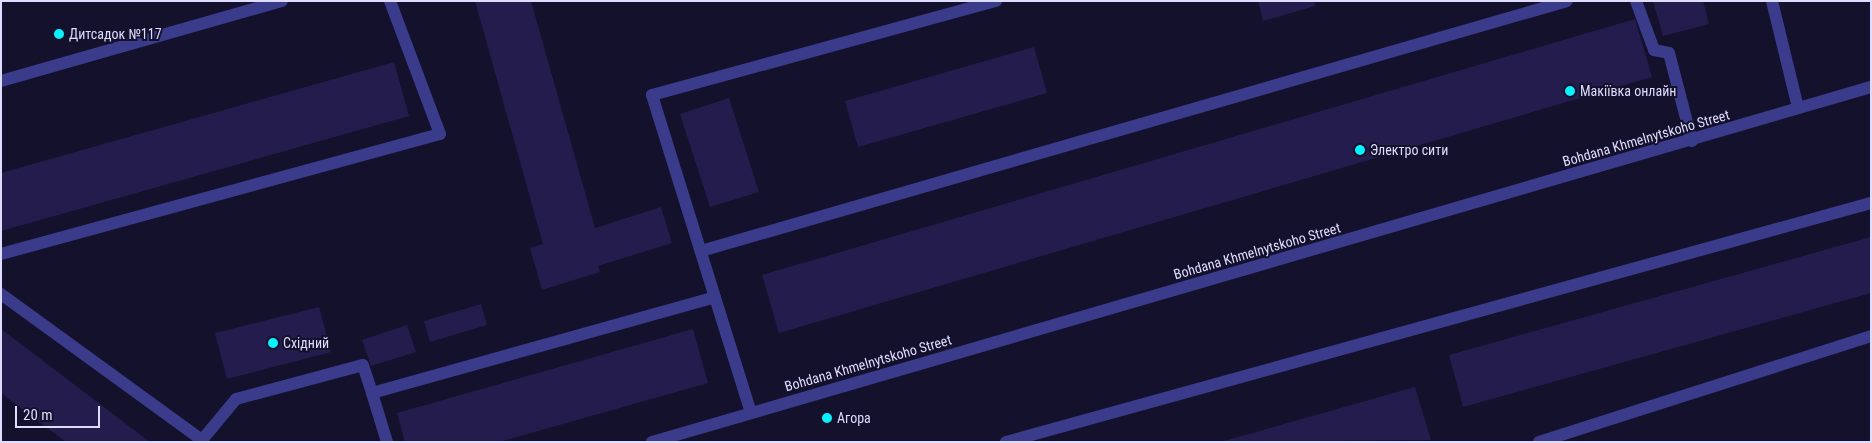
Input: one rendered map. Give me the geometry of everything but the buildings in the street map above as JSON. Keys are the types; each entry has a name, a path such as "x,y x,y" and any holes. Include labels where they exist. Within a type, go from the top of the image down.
{"street":[{"path":"1,81 282,1"},
{"path":"1,254 440,134 390,1"},
{"path":"751,413 652,95 996,1"},
{"path":"701,251 1567,1"},
{"path":"1636,1 1654,50 1669,53 1692,141"},
{"path":"1772,1 1798,108"},
{"name":"Bohdana Khmelnytskoho Street","path":"652,442 1692,141 1871,87"},
{"path":"1006,442 1871,203"},
{"path":"1,294 202,440 236,398 363,365 387,442"},
{"path":"372,393 715,297"},
{"path":"1539,442 1871,336"}],"place":[{"name":"Дитсадок №117","path":"59,34"},
{"name":"Макіївка онлайн","path":"1570,91"},
{"name":"Электро сити","path":"1360,150"},
{"name":"Східний","path":"273,343"},
{"name":"Агора","path":"827,418"}]}
